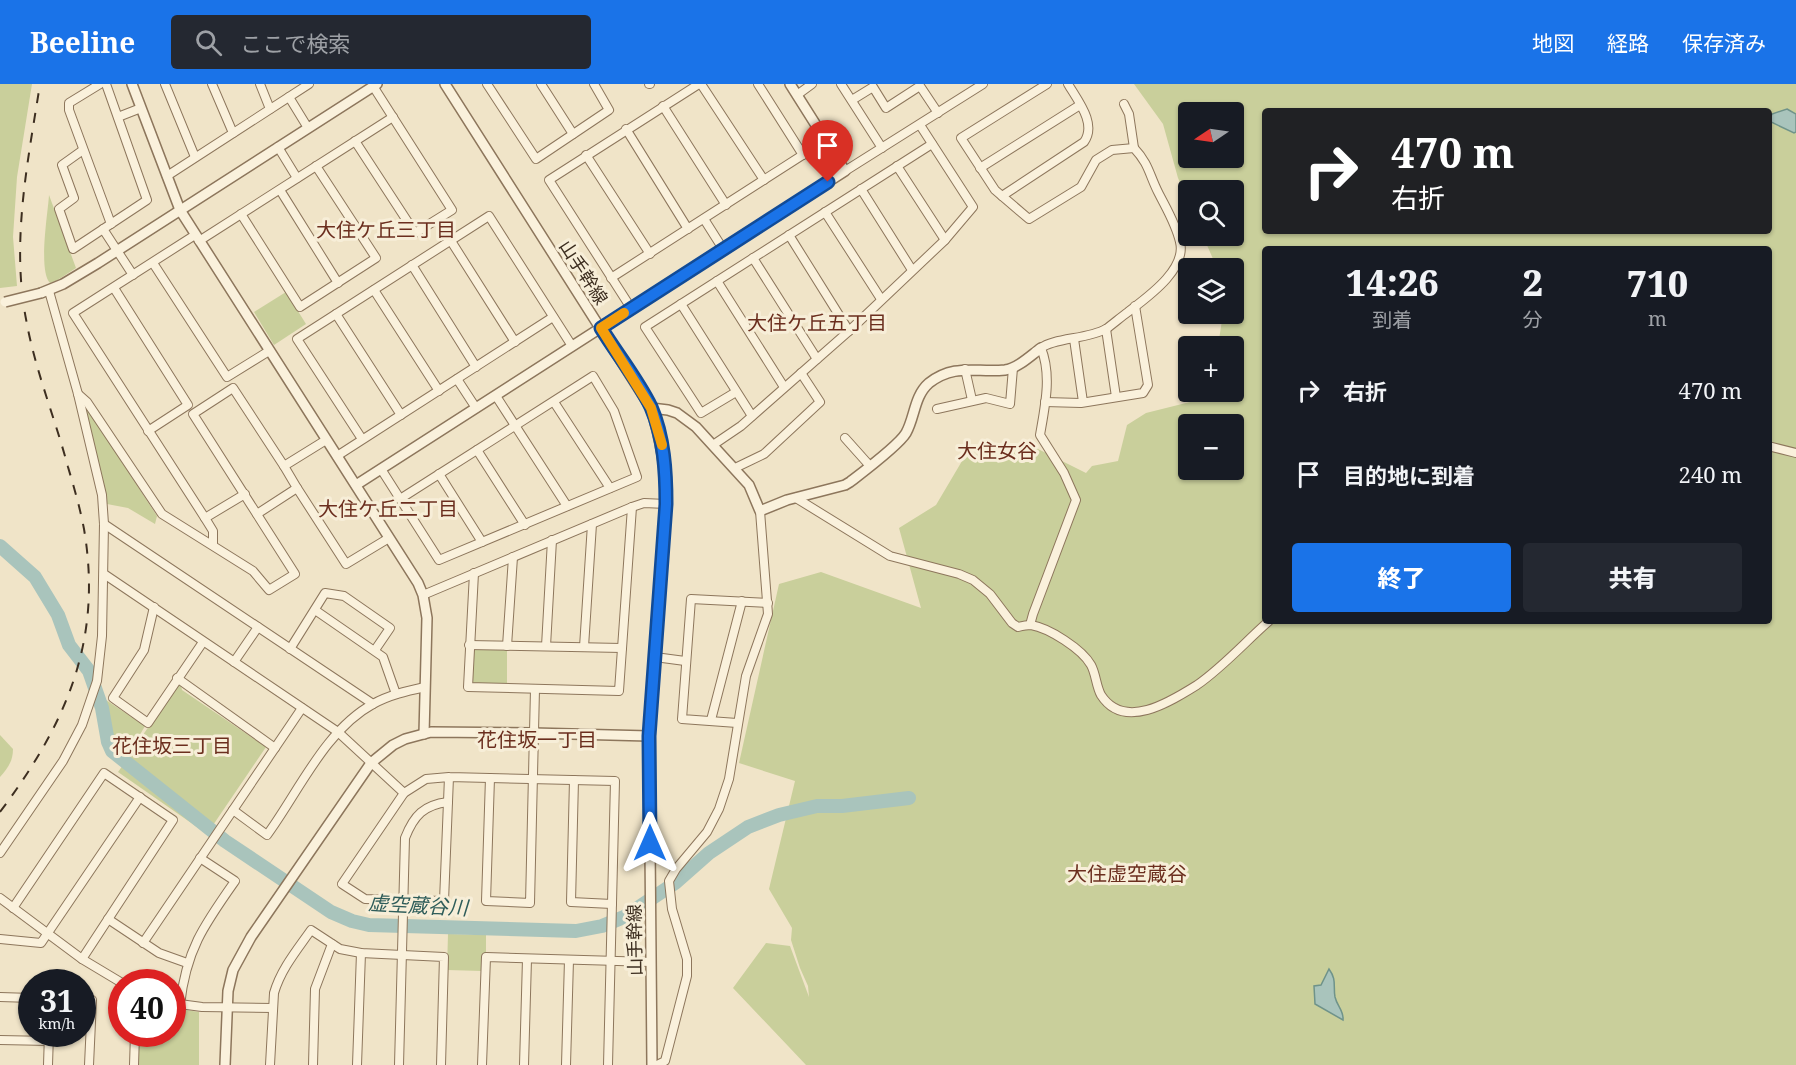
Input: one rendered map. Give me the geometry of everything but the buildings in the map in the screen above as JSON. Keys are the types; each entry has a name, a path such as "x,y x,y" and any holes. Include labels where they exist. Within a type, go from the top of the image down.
{"street":[{"path":"100,84 69,103 69,110 107,226 117,251 133,275"},
{"path":"83,150 62,165 74,198 59,209 73,249 147,200 106,84"},
{"path":"132,84 180,210 418,583 423,595 427,618 424,734"},
{"path":"165,84 195,158"},
{"path":"212,84 234,133"},
{"path":"260,84 270,109"},
{"path":"166,176 308,84"},
{"name":"山手幹線","path":"445,84 651,408 663,448 666,504 649,736 652,1065"},
{"path":"487,84 536,159 609,110 594,84"},
{"path":"541,84 573,134"},
{"path":"631,308 549,180 700,84 764,180"},
{"path":"758,84 803,155"},
{"path":"790,84 845,171"},
{"path":"797,94 812,84"},
{"path":"841,84 882,148"},
{"path":"356,485 983,84"},
{"path":"1047,84 961,138 995,190 1029,219 1082,187 1096,160 1112,150 1134,148"},
{"path":"1002,196 1084,142 1090,131 1080,105 1068,84"},
{"path":"2,302 45,292 117,251 375,85 452,210 414,233 355,141"},
{"path":"852,100 873,87 886,108 920,86 938,113"},
{"path":"289,97 308,128"},
{"path":"760,511 787,500 845,486 905,435 915,405 928,384 946,373 965,369 1006,370 1013,368 1045,344 1074,339 1106,329 1154,292 1172,272 1181,244 1167,207 1157,191 1150,169 1134,148 1129,114 1124,104"},
{"path":"980,168 1080,105"},
{"path":"663,106 726,205"},
{"path":"118,117 141,108"},
{"path":"213,545 213,531 73,313 153,263 241,214 393,117"},
{"path":"713,445 752,416 849,331 945,240 973,207 920,125"},
{"path":"626,129 688,229"},
{"path":"611,278 826,140"},
{"path":"736,392 701,413 645,327 932,144"},
{"path":"278,147 297,178"},
{"path":"586,155 650,254"},
{"path":"241,214 300,307 375,258 316,166"},
{"path":"897,166 945,240"},
{"path":"861,189 912,270"},
{"path":"280,190 338,282"},
{"path":"825,212 881,299"},
{"path":"362,439 297,339 489,216 572,346"},
{"path":"704,219 723,249"},
{"path":"789,235 849,331"},
{"path":"451,241 514,342"},
{"path":"753,258 817,359"},
{"path":"153,263 227,377 269,351"},
{"path":"412,266 476,367"},
{"path":"717,281 784,387"},
{"path":"114,288 188,405 148,431"},
{"path":"374,290 439,391"},
{"path":"0,853 63,761 82,725 97,681 102,636 104,525 102,495 78,393 45,292"},
{"path":"681,304 752,416"},
{"path":"1045,402 1083,402 1143,393 1148,385 1136,306"},
{"path":"336,314 401,415"},
{"path":"337,456 553,317"},
{"path":"1106,329 1116,397"},
{"path":"1074,339 1083,402"},
{"path":"1030,625 1076,500 1064,473 1040,435 1045,402 1046,363 1041,348"},
{"path":"937,410 986,398 1010,404 1013,368"},
{"path":"965,369 972,400"},
{"path":"735,468 764,454 820,402 801,373"},
{"path":"381,469 400,499 439,560 637,477 614,411 593,376 400,499"},
{"path":"458,379 476,408"},
{"path":"78,393 87,402 162,514 253,571 269,590 295,574 194,414 233,388 346,564 389,538"},
{"path":"496,396 567,506"},
{"path":"554,402 610,488"},
{"path":"651,408 677,413 696,427 735,468 753,492 760,511 768,603 764,630 746,676 729,779 719,809 707,832 676,869 669,881 669,894 687,959 687,976 664,1061 657,1065"},
{"path":"845,438 870,466"},
{"path":"284,466 326,440"},
{"path":"1772,447 1796,453"},
{"path":"477,450 525,525"},
{"path":"439,474 482,542"},
{"path":"257,514 297,488"},
{"path":"205,519 244,494"},
{"path":"796,498 890,556 973,580 990,594 1018,627 1030,625 1051,633 1083,653 1092,666 1100,694 1119,712 1131,713 1156,707 1199,684 1266,624"},
{"path":"423,595 632,507 644,503 666,504"},
{"path":"474,573 468,687 619,692 632,507"},
{"path":"584,647 592,524"},
{"path":"104,525 373,704"},
{"path":"546,646 552,540"},
{"path":"507,645 513,557"},
{"path":"104,574 338,732 404,793"},
{"path":"290,649 325,593 344,596 390,628 375,650"},
{"path":"737,723 682,719 691,599 768,603"},
{"path":"711,720 742,601"},
{"path":"154,607 144,650 113,698 148,723 203,642"},
{"path":"315,609 383,657 396,694"},
{"path":"234,662 258,627"},
{"path":"470,645 622,648"},
{"path":"655,657 685,661"},
{"path":"177,678 275,748"},
{"path":"233,810 267,835 338,732 373,704 396,694 425,687"},
{"path":"490,778 486,901 530,903 535,689"},
{"path":"143,944 302,708"},
{"path":"225,1065 227,1008 233,970 251,937 281,892 371,763 393,745 405,739 441,731 649,736"},
{"path":"14,908 104,772 173,820 82,959"},
{"path":"449,777 444,901 403,903 365,899 342,884 404,793 426,779 449,777 615,781 608,1065"},
{"path":"574,780 571,902 612,904"},
{"path":"0,939 41,943 140,797"},
{"path":"399,1065 405,838 409,827 420,813 431,804 448,802"},
{"path":"185,969 191,950 235,881 200,858"},
{"path":"0,898 82,959 108,975"},
{"path":"108,919 159,953 187,963"},
{"path":"270,1065 273,1008 277,982 285,966 311,930 340,949 361,953 403,951 444,957 441,1065"},
{"path":"313,1065 315,989 332,944"},
{"path":"357,1065 361,953"},
{"path":"482,1065 486,957 651,962"},
{"path":"524,1065 527,958"},
{"path":"566,1065 569,960"},
{"path":"0,997 18,998"},
{"path":"186,1005 273,1008"},
{"path":"0,1040 18,1039"},
{"path":"48,1065 49,1047"},
{"path":"89,1065 90,1047"},
{"path":"134,1065 135,1047"}],"green space":[{"path":"0,84 32,84 17,177 13,237 17,286 0,288"},
{"path":"1134,84 1796,84 1796,1065 806,1065 733,988 766,943 790,946 809,997 808,986 791,940 792,928 769,889 795,781 739,763 779,584 821,572 921,608 899,528 936,505 965,456 1036,448 1086,473 1092,466 1118,461 1127,425 1146,413 1190,402 1244,402 1244,336 1220,336 1221,324 1244,324 1244,258 1213,258 1207,246 1244,246 1244,180 1179,180 1163,124"},
{"path":"49,195 76,268 50,283 46,276 44,254"},
{"path":"286,292 306,324 274,345 254,312"},
{"path":"86,409 157,516 155,524 128,508 107,504 84,411"},
{"path":"507,649 507,685 474,684 472,681 472,650"},
{"path":"178,685 266,747 207,834 118,772 131,754 112,740 106,700 145,726 138,738 140,739"},
{"path":"0,735 13,749 10,764 0,777"},
{"path":"448,934 486,935 486,953 483,953 482,971 447,970"},
{"path":"186,1010 199,1012 199,1065 138,1065 139,1047 186,1047"}],"water":[{"path":"1787,109 1796,114 1796,132 1772,122 1772,114"},
{"path":"1329,969 1333,976 1335,997 1343,1020 1315,1004 1314,986 1321,985"}],"waterway":[{"name":"虚空蔵谷川","path":"0,546 35,577 58,615 69,645 89,671 102,708 108,742 112,751 225,841 331,912 352,921 369,925 576,931 602,926 624,917 675,883 709,853 748,827 779,815 817,806 842,806 909,798"}],"railway":[{"path":"0,812 44,746 61,713 74,679 83,645 88,608 89,570 84,529 35,357 22,290 20,260 23,201 40,84"}],"slow traffic":[{"path":"624,313 601,328 651,408 662,445"}],"district":[{"name":"大住ケ丘三丁目","path":"386,229"},
{"name":"大住ケ丘五丁目","path":"817,322"},
{"name":"大住女谷","path":"997,450"},
{"name":"大住ケ丘二丁目","path":"388,508"},
{"name":"花住坂一丁目","path":"537,739"},
{"name":"花住坂三丁目","path":"172,745"},
{"name":"大住虚空蔵谷","path":"1127,873"}],"route":[{"path":"650,843 649,736 666,477 663,448 651,408 601,328 828,182"}]}
